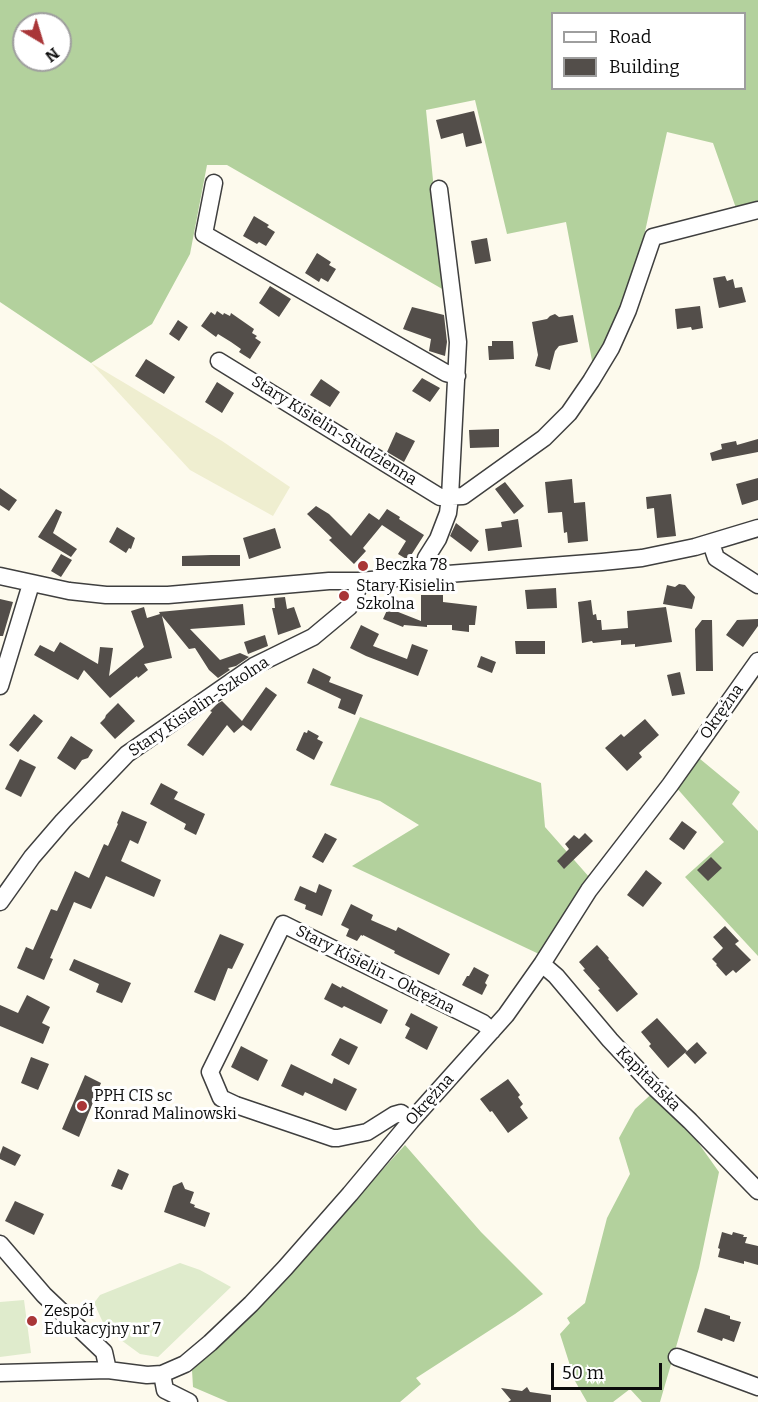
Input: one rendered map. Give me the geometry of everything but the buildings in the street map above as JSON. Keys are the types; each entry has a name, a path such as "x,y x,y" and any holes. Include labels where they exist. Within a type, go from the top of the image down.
{"street":[{"path":"214,183 204,234 446,373 457,376"},
{"path":"425,576 426,558 438,539 448,513 457,376 458,332 439,189"},
{"path":"450,497 463,496 544,438 569,413 611,348 628,310 653,237 758,210"},
{"name":"Stary Kisielin-Studzienna","path":"219,361 440,496 450,497"},
{"path":"0,576 78,592 136,596 168,595 642,558 711,543 758,528"},
{"path":"711,543 716,558 758,585"},
{"name":"Stary Kisielin-Szkolna","path":"0,902 32,857 127,754 254,666 313,637 349,607 358,589 358,581"},
{"path":"0,686 32,584"},
{"name":"Okrężna","path":"0,1373 108,1370 147,1375 162,1374 192,1359 251,1304 506,1015 589,890 670,785 758,661"},
{"name":"Stary Kisielin - Okrężna","path":"411,1121 401,1113 394,1114 367,1132 333,1138 221,1098 210,1072 283,924 483,1023 492,1030"},
{"name":"Kapitańska","path":"542,964 556,976 610,1040 653,1086 690,1120 758,1191"},
{"path":"0,1244 44,1295 104,1352 108,1370"},
{"path":"677,1357 758,1386"},
{"path":"162,1374 165,1390 189,1402"}],"green space":[{"path":"0,0 758,0 758,204 737,211 713,143 667,132 644,236 621,308 593,366 566,222 507,234 475,100 426,110 444,290 227,165 207,165 190,254 152,324 91,363 0,302"},
{"path":"91,363 222,441 290,487 273,516 190,470"},
{"path":"360,717 541,783 545,827 590,878 539,954 352,866 419,825 380,801 330,785"},
{"path":"688,749 740,792 732,804 758,831 758,956 685,877 724,842 668,778"},
{"path":"657,1089 667,1099 719,1172 699,1268 660,1402 642,1402 630,1389 613,1402 587,1402 575,1381 560,1334 570,1323 567,1318 585,1303 607,1218 630,1174 619,1138 635,1109"},
{"path":"405,1145 481,1232 543,1294 416,1378 421,1384 400,1402 228,1402 193,1387 192,1370 237,1329"},
{"path":"180,1263 200,1270 231,1287 158,1357 140,1354 106,1329 94,1303 100,1295"},
{"path":"24,1300 31,1353 0,1357 0,1302"}],"place":[{"name":"Beczka 78","path":"363,566"},
{"name":"Stary Kisielin Szkolna","path":"344,596"},
{"name":"PPH CIS sc Konrad Malinowski","path":"82,1106"},
{"name":"Zespół Edukacyjny nr 7","path":"32,1321"}]}
